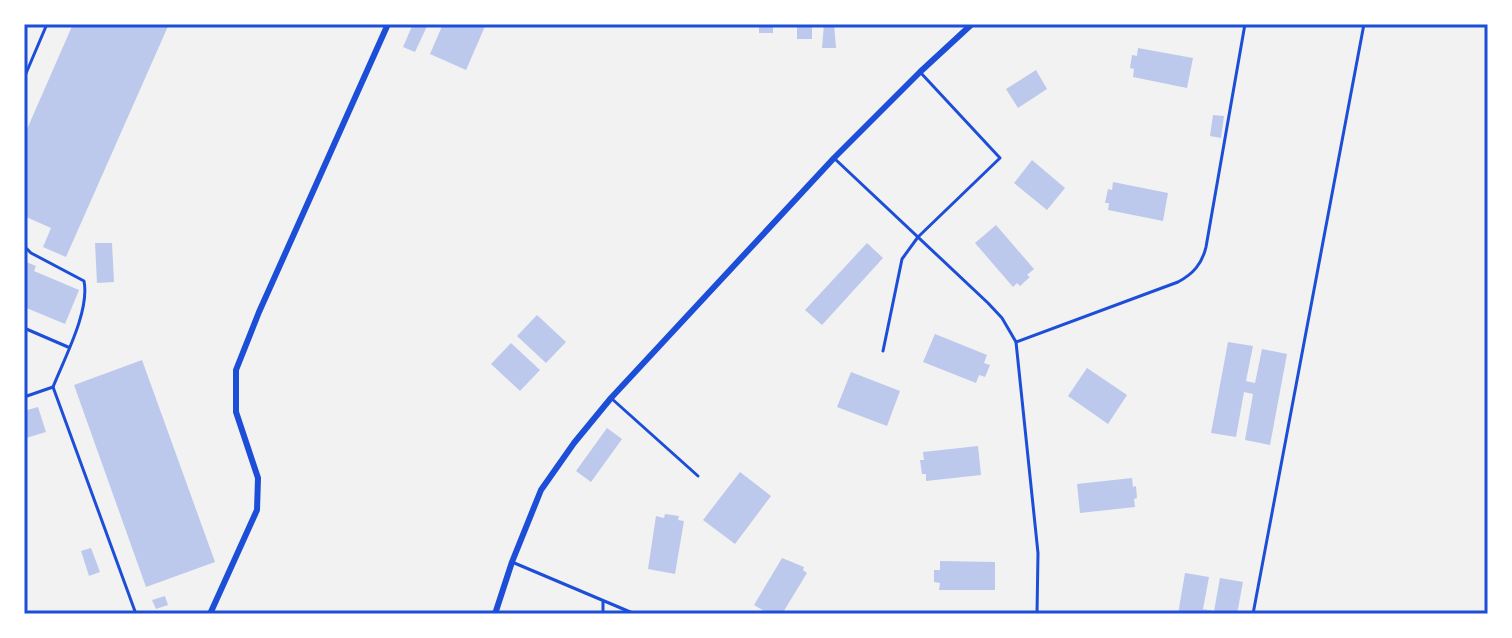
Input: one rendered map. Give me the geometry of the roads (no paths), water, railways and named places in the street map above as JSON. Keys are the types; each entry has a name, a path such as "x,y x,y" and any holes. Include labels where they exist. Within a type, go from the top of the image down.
{"street":[{"path":"210,614 257,510 258,478 236,412 236,370 265,298 388,24"},
{"path":"495,614 541,490 574,443 611,398 834,158 972,24"}],"lane":[{"path":"24,78 47,24"},
{"path":"1016,342 1178,282 1198,266 1206,247 1245,24"},
{"path":"1253,614 1364,24"},
{"path":"883,351 902,259 918,237 1000,158 920,72"},
{"path":"834,158 988,303 1002,318 1016,342 1038,553 1037,614"},
{"path":"24,246 31,253 84,281 86,293 53,387 136,614"},
{"path":"24,328 68,347"},
{"path":"24,397 53,387"},
{"path":"611,398 698,476"},
{"path":"512,562 635,614"},
{"path":"603,602 603,614"}]}
